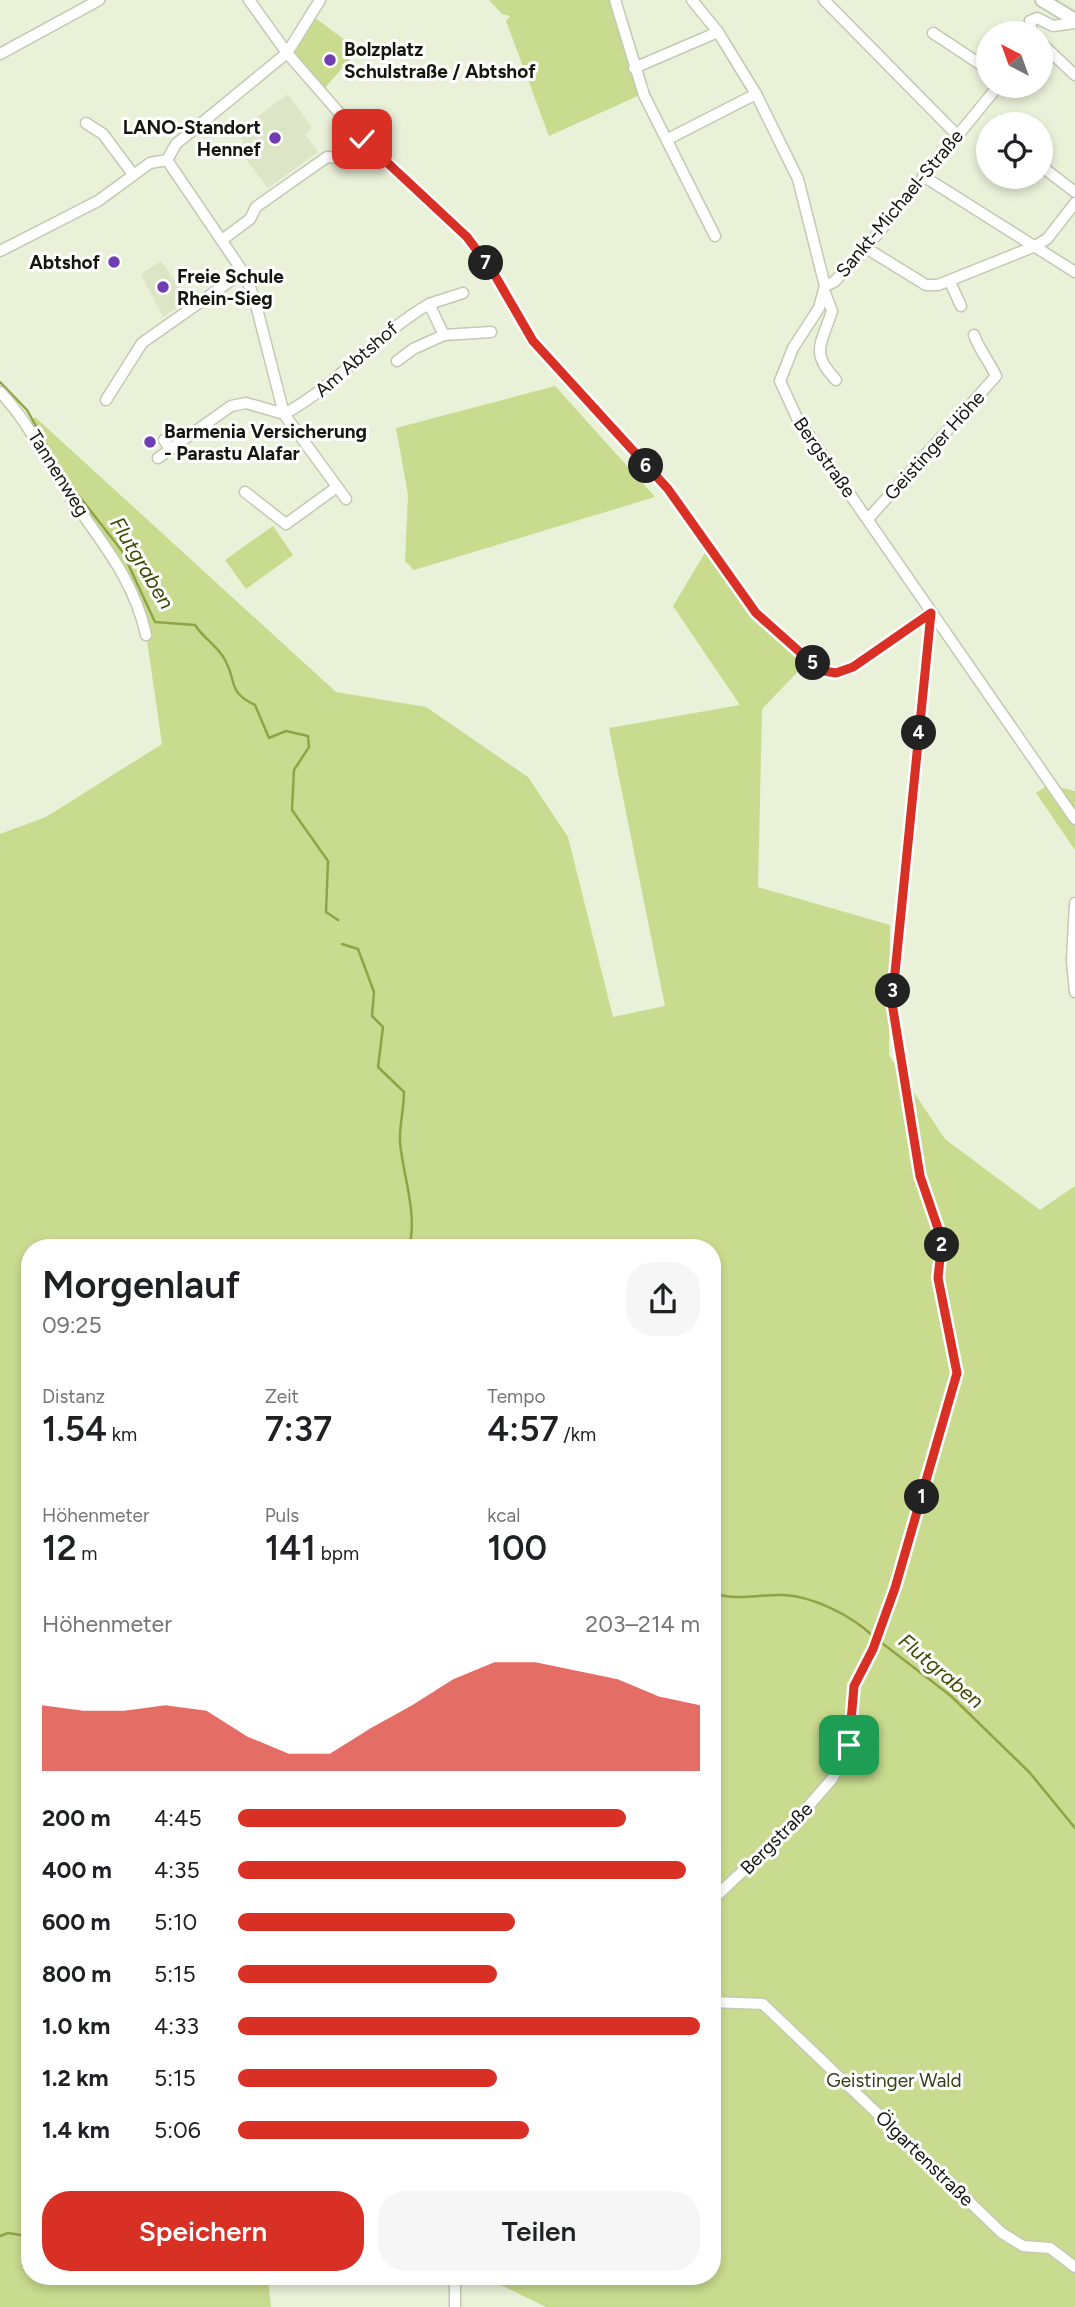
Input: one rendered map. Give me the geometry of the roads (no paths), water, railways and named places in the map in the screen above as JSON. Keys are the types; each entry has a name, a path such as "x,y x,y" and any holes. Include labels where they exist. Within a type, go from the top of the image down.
{"main road":[{"path":"1042,0 1075,21"}],"street":[{"path":"0,54 99,0"},
{"path":"249,0 287,53 362,139 467,237 493,272 533,341 668,489 756,613 811,662 824,671 836,673 853,667 931,613"},
{"path":"167,160 176,144 287,53 320,0"},
{"path":"615,0 644,95 715,236"},
{"path":"692,0 718,32 756,94 798,179 832,311 818,350 820,360 836,380"},
{"path":"824,0 957,135"},
{"path":"1054,26 1075,21"},
{"path":"634,68 718,32"},
{"path":"933,33 976,61"},
{"path":"1054,57 1075,75"},
{"path":"668,139 756,94"},
{"name":"Sankt-Michael-Straße","path":"825,289 866,248 988,98"},
{"path":"86,123 103,134 132,173"},
{"path":"222,240 250,219 256,207 327,157 338,158 362,139"},
{"path":"0,251 98,201 132,173 150,163 167,160"},
{"path":"167,160 243,272 254,297 284,414 346,499"},
{"path":"1053,175 1075,192"},
{"path":"923,176 1075,272"},
{"path":"866,248 926,285 950,282 1047,239 1075,203"},
{"path":"106,400 142,343 243,272"},
{"path":"950,282 961,306"},
{"name":"Bergstraße","path":"825,289 793,348 780,381 797,418 1075,819"},
{"name":"Am Abtshof","path":"284,414 309,401 397,323 429,304 463,293"},
{"path":"429,304 444,335"},
{"name":"Am Abtshof","path":"397,361 413,349 444,335 491,332"},
{"name":"Geistinger Höhe","path":"868,519 996,376 988,356 980,351 974,335"},
{"name":"Tannenweg","path":"0,392 26,421 61,482 120,565 142,614 146,635"},
{"path":"158,458 167,444 231,406 246,403 284,414"},
{"path":"245,492 286,524 337,487"},
{"name":"Bergstraße","path":"721,1892 792,1825 832,1779 849,1745 854,1686 873,1649 895,1588 957,1373 938,1278 942,1240 920,1176 892,1003 931,613"},
{"path":"1075,903 1072,961 1075,992"},
{"name":"Ölgartenstraße","path":"721,2002 763,2004 1002,2233 1023,2246 1050,2248 1075,2266"},
{"path":"455,2285 455,2307"}],"waterway":[{"name":"Flutgraben","path":"0,382 27,410 65,478 122,551 155,622 195,625 222,655 229,667 236,691 255,705 269,738 286,731 308,736 309,747 294,770 292,810 328,861 326,912 338,920"},
{"name":"Flutgraben","path":"342,944 358,949 374,992 372,1016 383,1027 378,1067 404,1092 400,1142 411,1208 410,1239"},
{"name":"Flutgraben","path":"721,1595 783,1595 807,1599 843,1615 873,1636"},
{"name":"Flutgraben","path":"878,1640 951,1696 1030,1773 1075,1828"},
{"path":"0,2236 8,2233 21,2235"}],"place":[{"name":"Bolzplatz Schulstraße / Abtshof","path":"330,60"},
{"name":"LANO-Standort Hennef","path":"275,138"},
{"name":"Abtshof","path":"114,262"},
{"name":"Freie Schule Rhein-Sieg","path":"163,287"},
{"name":"Barmenia Versicherung - Parastu Alafar","path":"150,442"}],"park label":[{"name":"Geistinger Wald","path":"894,2080"}]}
